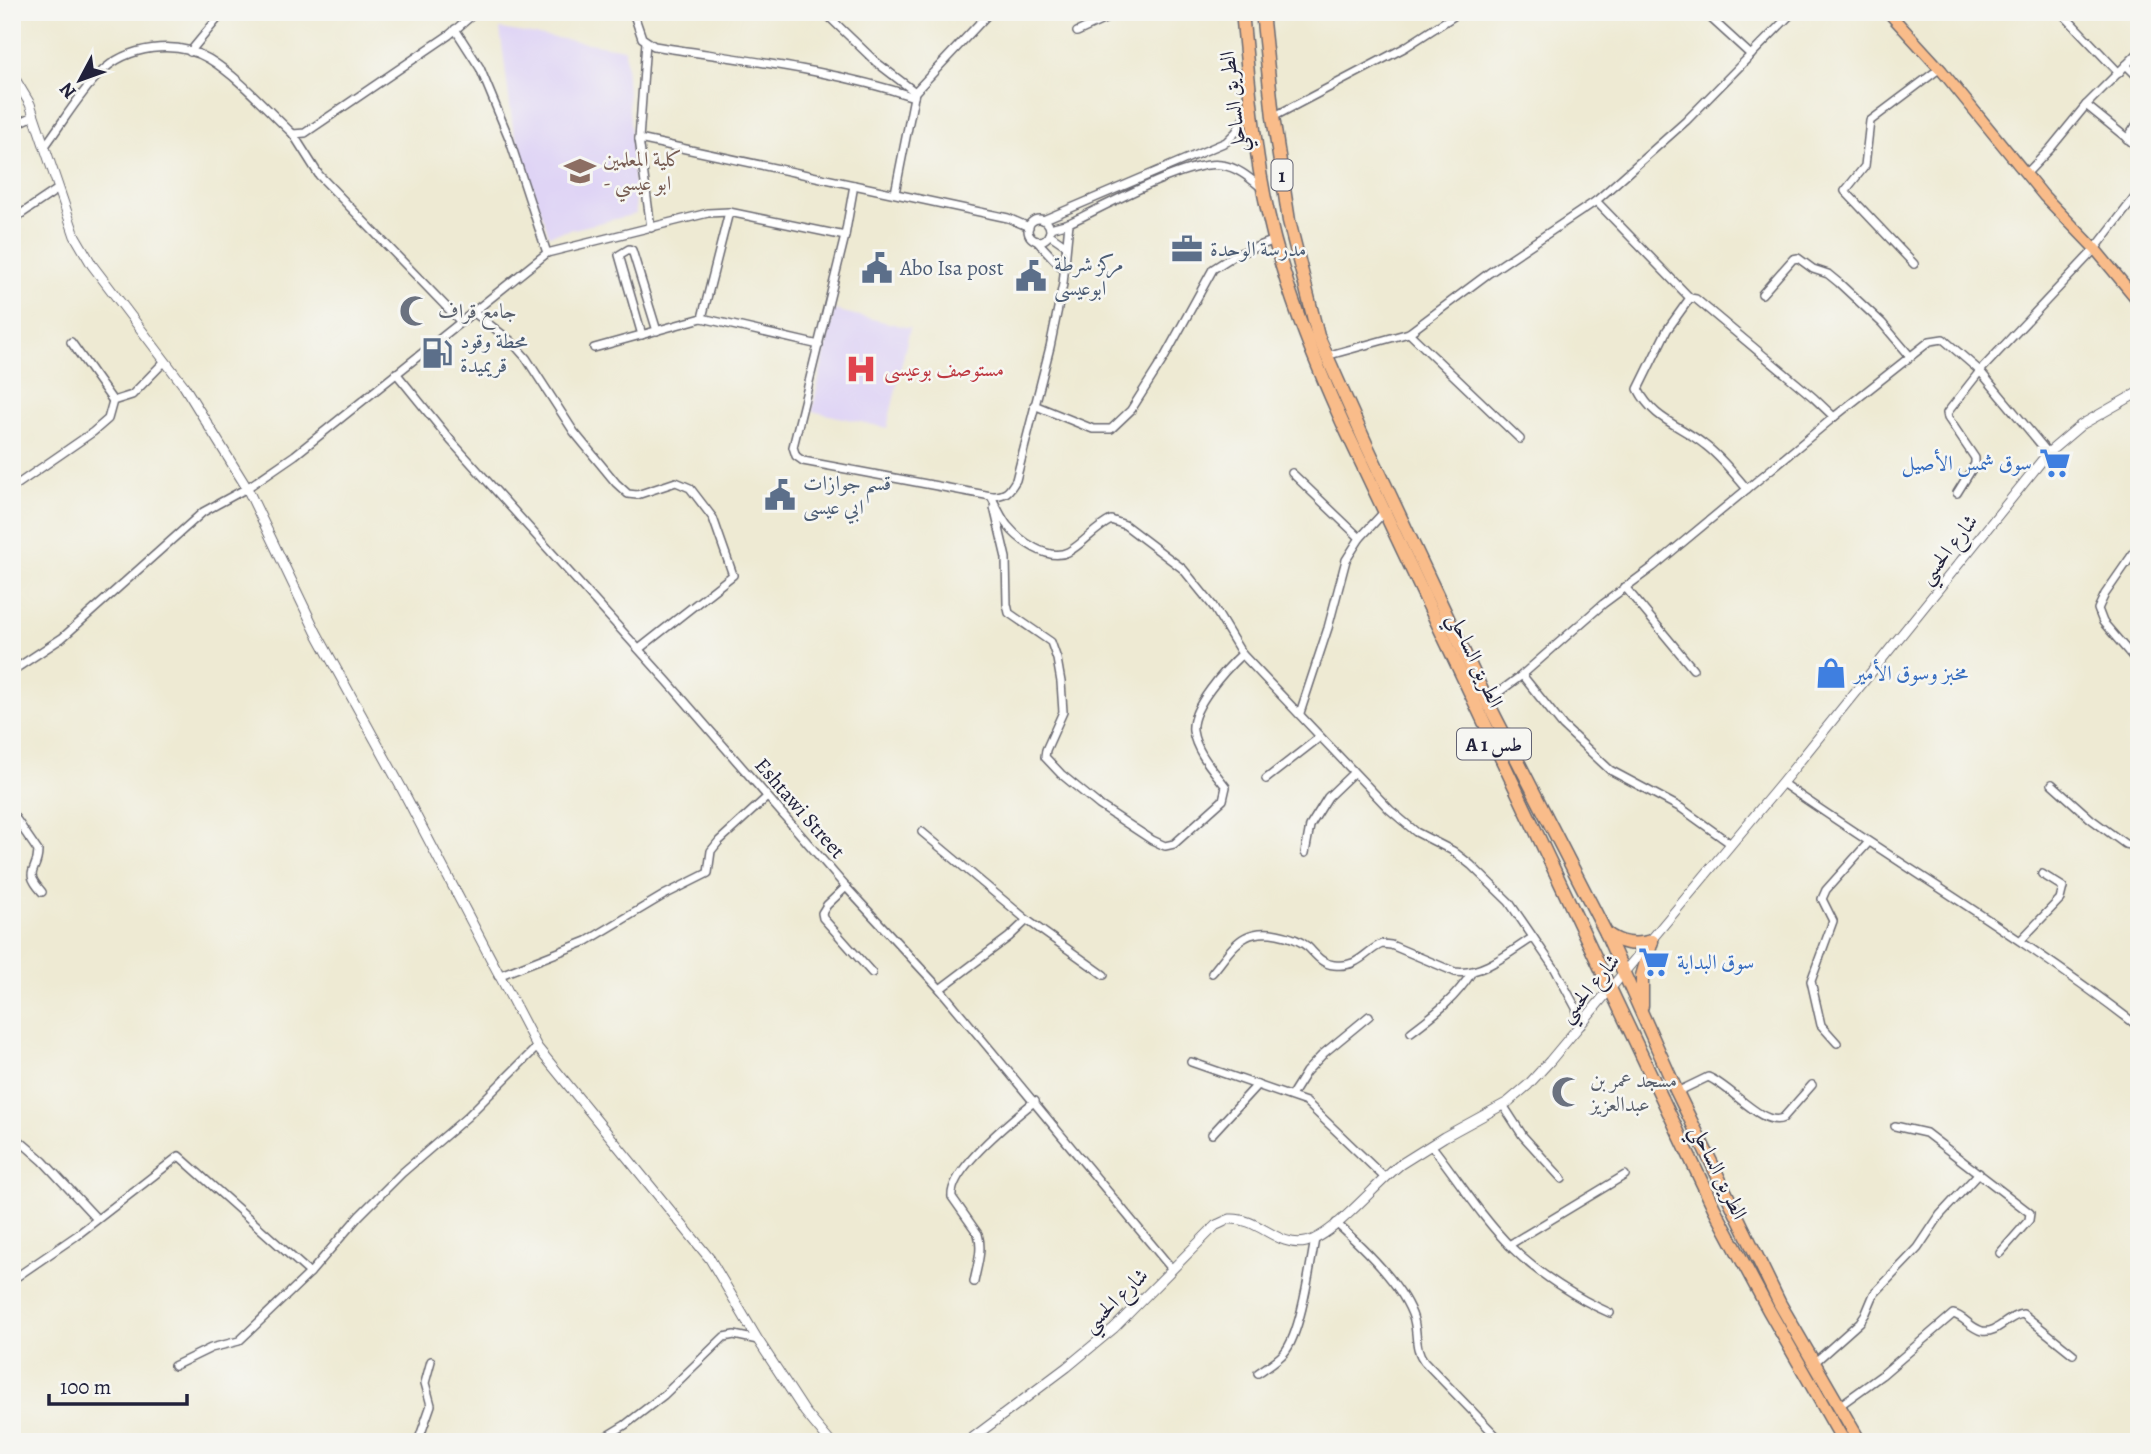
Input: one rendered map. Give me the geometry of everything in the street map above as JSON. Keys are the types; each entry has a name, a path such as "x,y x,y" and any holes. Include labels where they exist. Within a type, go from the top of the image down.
{"highway":[{"name":"الطريق الساحلي","path":"1242,12 1263,190 1275,240 1307,343 1714,1208 1844,1442"},
{"name":"الطريق الساحلي","path":"1262,12 1273,117 1289,221 1318,335 1326,356 1487,701 1606,933 1677,1092 1780,1304 1860,1442"},
{"path":"1606,933 1623,943 1642,944 1652,941"},
{"path":"1643,1013 1642,976 1652,941"}],"main road":[{"path":"1888,12 2139,302"}],"street":[{"path":"190,51 223,12"},
{"path":"293,134 312,130 476,12"},
{"path":"634,12 646,42 639,139 651,228"},
{"path":"824,12 876,62 915,94"},
{"path":"895,193 915,94 990,12"},
{"path":"1077,32 1120,12"},
{"path":"1273,117 1404,48 1460,12"},
{"path":"1704,12 1751,55"},
{"path":"1326,356 1409,333 1489,273 1596,201 1686,121 1793,12"},
{"path":"2061,12 2119,73"},
{"path":"455,29 480,68 505,127 547,253"},
{"path":"646,42 654,46 915,94"},
{"path":"45,146 92,82 112,63 133,51 150,48 190,51 225,71 293,134 319,175 461,321"},
{"path":"2026,174 2086,104 2139,52"},
{"path":"2126,65 2139,78"},
{"path":"1914,264 1845,191 1865,166 1870,121 1939,69"},
{"path":"12,74 34,116 58,190 83,251 184,386 247,488 316,632 402,789 537,1047 710,1259 805,1412 830,1442"},
{"path":"1029,226 1035,220 1044,220 1226,142 1236,132 1251,103"},
{"path":"2086,104 2139,148"},
{"path":"12,127 34,116"},
{"path":"2127,139 2139,121"},
{"path":"639,139 1008,218 1029,226"},
{"path":"1037,241 1045,240 1050,231 1176,174 1208,164 1237,170 1263,190"},
{"path":"854,185 845,236 793,447 796,456 803,461 991,496 1002,496 1010,492 1016,480 1050,347 1064,270 1069,223"},
{"path":"12,220 58,190"},
{"path":"1957,493 1975,464 1975,458 1947,413 1980,370 2095,248 2139,192"},
{"path":"1596,201 1690,298 1696,299 1834,417"},
{"path":"12,671 62,638 203,512 247,488 295,455 547,253 708,213 729,212 845,236"},
{"path":"702,318 729,212"},
{"path":"1044,220 1050,231 1065,245"},
{"path":"1029,226 1030,236 1064,270"},
{"path":"1034,405 1093,429 1111,429 1131,410 1164,358 1213,269 1235,255 1275,240"},
{"path":"642,335 619,255 629,249 632,250 657,331"},
{"path":"1762,294 1793,259 1798,258 1839,283 1882,323 1910,356"},
{"path":"1690,298 1667,330 1638,389 1659,415 1703,443 1747,489"},
{"path":"473,312 511,341 526,358 574,432 628,494 637,495 665,484 681,483 690,488 713,518 733,575 639,649"},
{"path":"594,348 702,318 819,345"},
{"path":"1409,333 1520,439"},
{"path":"1487,701 1930,341 1941,338 1980,370 2048,453"},
{"path":"71,342 113,401"},
{"path":"113,401 132,395 165,361"},
{"name":"Eshtawi Street","path":"396,373 452,442 639,649 846,887 940,989 1172,1269"},
{"name":"شارع الحسي","path":"967,1442 1096,1343 1141,1303 1206,1233 1216,1226 1230,1219 1259,1228 1285,1242 1315,1240 1384,1177 1431,1145 1503,1105 1528,1085 1652,941 1782,783 2048,453 2081,425 2139,391"},
{"path":"12,488 101,426 108,419 113,401"},
{"path":"1292,472 1360,538"},
{"path":"991,496 1008,526 1031,546 1052,555 1065,554 1096,528 1111,520 1125,525 1183,569 1213,606 1242,654 1300,713 1353,773 1416,832 1453,851 1508,902 1555,970 1571,997 1581,1025"},
{"path":"991,496 1006,558 1009,613 1051,642 1057,659 1063,712 1045,757 1099,805 1165,846 1174,844 1223,800 1226,787 1209,766 1193,729 1195,717 1216,682 1242,654"},
{"path":"1300,713 1328,628 1346,560 1360,538 1385,512"},
{"path":"2139,545 2105,594 2098,609 2102,622 2139,664"},
{"path":"1625,587 1693,669"},
{"path":"1521,676 1579,743 1610,770 1681,808 1731,844"},
{"path":"1266,779 1320,737"},
{"path":"1306,853 1310,826 1328,797 1353,773"},
{"path":"1782,783 1868,843 2021,940 2139,1027"},
{"path":"2053,784 2091,819 2125,844 2129,845 2139,837"},
{"path":"498,976 587,942 664,895 708,873 711,851 766,797"},
{"path":"12,813 38,851 31,876 42,892"},
{"path":"922,832 1027,920 1104,975"},
{"path":"1837,1043 1821,1025 1811,981 1833,921 1822,899 1826,890 1868,843"},
{"path":"2021,940 2063,893 2063,887 2042,874"},
{"path":"846,887 827,905 822,913 823,918 872,974"},
{"path":"940,989 1009,937 1027,920"},
{"path":"1212,973 1239,942 1255,934 1290,936 1305,945 1321,961 1331,965 1356,962 1382,944 1466,974 1501,958 1532,938"},
{"path":"1411,1032 1461,991 1473,972"},
{"path":"1291,1096 1306,1072 1369,1016"},
{"path":"174,1366 211,1348 239,1341 310,1273 359,1216 402,1173 467,1117 537,1047"},
{"path":"1191,1062 1306,1102 1384,1177"},
{"path":"1677,1092 1708,1077 1723,1085 1759,1114 1771,1121 1777,1121 1783,1118 1812,1085"},
{"path":"1212,1135 1258,1085"},
{"path":"974,1282 981,1250 980,1241 952,1197 951,1191 959,1176 992,1136 1035,1101"},
{"path":"1503,1105 1523,1136 1562,1180"},
{"path":"1895,1126 1926,1133 2030,1213 2029,1220 2000,1253"},
{"path":"12,1134 43,1161 97,1219"},
{"path":"1431,1145 1509,1245 1579,1299 1610,1313"},
{"path":"12,1280 179,1156 185,1158 219,1194 310,1273"},
{"path":"1814,1363 1860,1322 1874,1294 1918,1248 1940,1215 1979,1173"},
{"path":"1509,1245 1625,1175"},
{"path":"1336,1223 1381,1268 1410,1309 1415,1321 1418,1350 1424,1361 1502,1442"},
{"path":"1258,1373 1279,1358 1288,1347 1302,1303 1315,1240"},
{"path":"1839,1406 1882,1375 1953,1314 1963,1318 1972,1327 1986,1331 2023,1314 2073,1354"},
{"path":"597,1442 625,1425 664,1395 724,1337 734,1335 758,1340"},
{"path":"418,1442 431,1405 425,1383 431,1361"}],"shaded area":[{"name":"كلية المعلمين - ابو عيسي","path":"500,29 625,49 636,214 549,235 513,128"},
{"name":"مستوصف بوعيسى","path":"834,310 910,328 887,428 812,411"}],"place":[{"name":"كلية المعلمين - ابو عيسي","path":"580,171"},
{"name":"مدرسة الوحدة","path":"1187,249"},
{"name":"Abo Isa post","path":"877,268"},
{"name":"مركز شرطة ابوعيسى","path":"1031,276"},
{"name":"جامع قراف","path":"415,311"},
{"name":"محطة وقود قريميدة","path":"437,353"},
{"name":"مستوصف بوعيسى","path":"861,369"},
{"name":"سوق شمس الأصيل","path":"2055,463"},
{"name":"قسم جوازات ابي عيسى","path":"780,495"},
{"name":"مخبز وسوق الأمير","path":"1831,673"},
{"name":"سوق البداية","path":"1654,962"},
{"name":"مسجد عمر بن عبدالعزيز","path":"1567,1092"}]}
